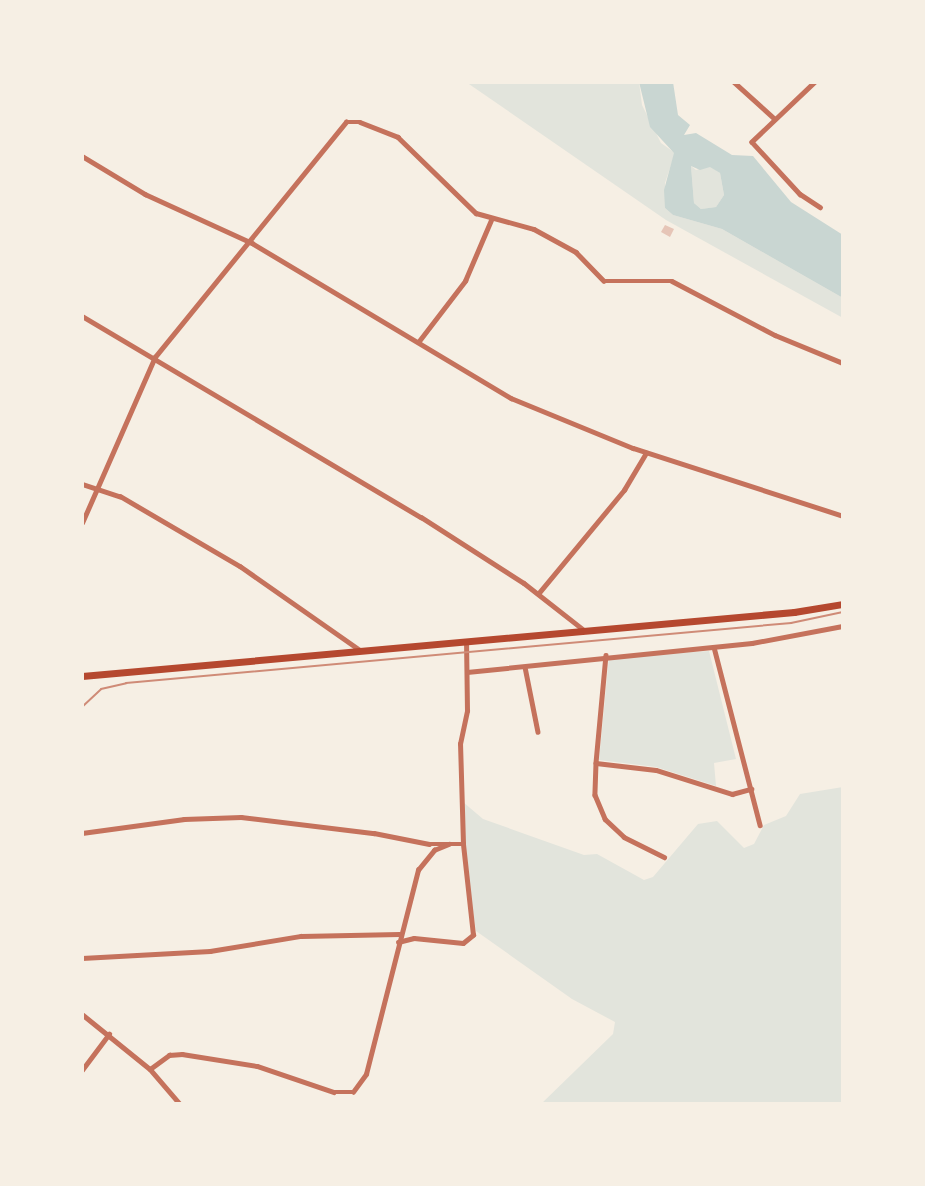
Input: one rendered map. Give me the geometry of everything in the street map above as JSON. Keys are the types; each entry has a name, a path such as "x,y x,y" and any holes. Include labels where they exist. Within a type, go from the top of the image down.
{"main road":[{"path":"82,676 584,631 843,604"}],"street":[{"path":"734,82 775,119"},
{"path":"815,82 752,142 800,194 820,206"},
{"path":"82,523 155,357 251,243 340,127 360,122 398,137 420,154 450,192 491,220 522,223 556,240 576,252 604,281 672,281 775,335 843,363"},
{"path":"82,156 145,194 251,243 512,398 646,453 843,516"},
{"path":"419,341 465,281 491,220"},
{"path":"82,316 421,517 538,594 584,631"},
{"path":"538,594 624,490 646,453"},
{"path":"82,484 120,496 240,566 361,651"},
{"path":"467,672 606,655 714,647 843,626"},
{"path":"396,943 414,938 463,943 473,934 463,844 460,744 467,672 466,642"},
{"path":"714,647 760,825"},
{"path":"606,655 595,795 605,819 624,837 664,857"},
{"path":"525,667 538,733"},
{"path":"596,763 656,770 732,794 751,789"},
{"path":"82,833 184,819 241,817 463,844"},
{"path":"150,1069 169,1055 182,1054 257,1066 334,1092 353,1092 366,1074 396,943 418,870 434,850 449,844"},
{"path":"82,958 210,951 301,936 399,934"},
{"path":"82,1014 150,1069 180,1104"},
{"path":"82,1070 109,1034"}],"shaded area":[{"path":"466,82 639,82 642,105 661,143 675,153 665,183 665,208 673,215 722,229 843,298 843,318 666,220"},
{"path":"639,82 673,82 678,115 690,125 684,135 696,133 732,155 753,156 791,202 843,235 843,298 722,229 673,215 665,208 664,190 674,153 650,127","holes":["691,166 700,170 710,167 720,173 724,195 716,207 701,209 694,203"]},
{"path":"691,166 696,170 710,166 720,173 724,195 716,207 701,209 694,203"},
{"path":"709,651 736,759 714,763 716,786 656,767 599,760 609,657"},
{"path":"843,787 843,1104 541,1104 613,1034 615,1022 572,999 476,931 465,860 463,802 483,819 584,855 597,854 644,880 653,877 698,824 717,821 744,848 754,844 764,825 786,816 800,794"}],"building":[{"path":"665,225 674,229 670,237 661,232"}],"tram line":[{"path":"82,707 101,689 126,683 791,623 843,612"}]}
